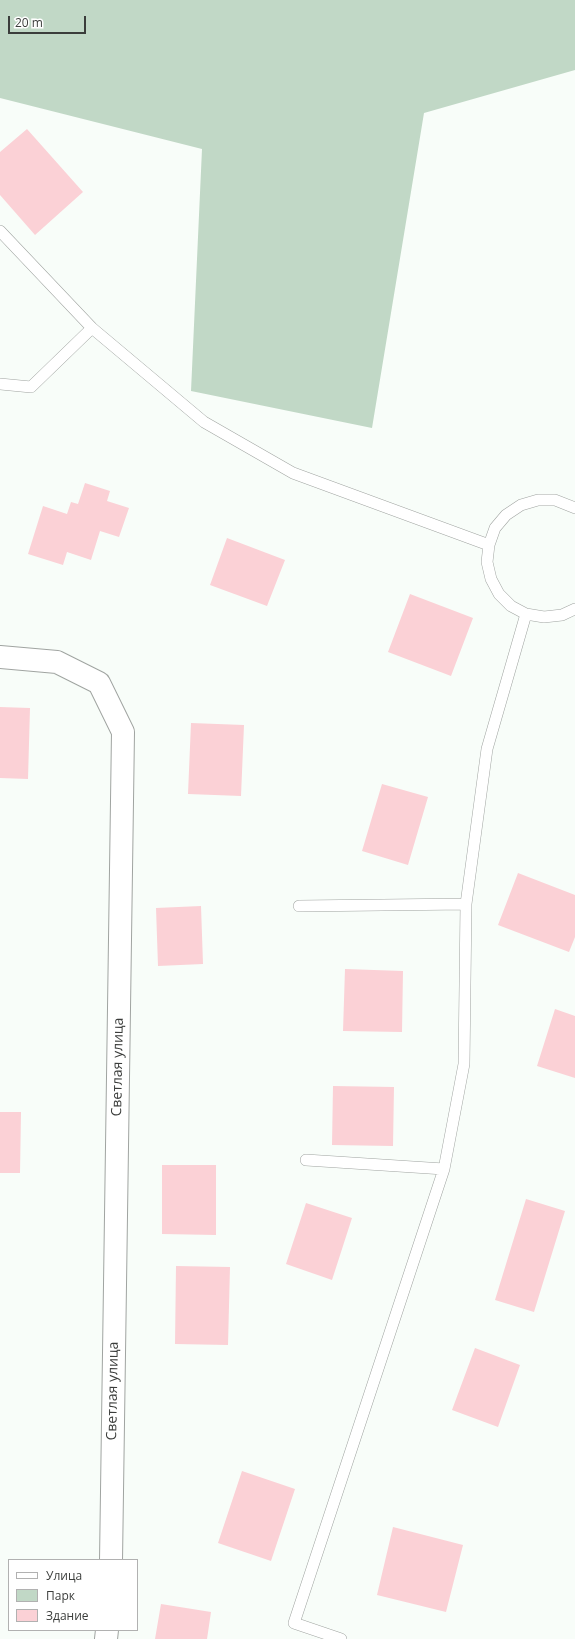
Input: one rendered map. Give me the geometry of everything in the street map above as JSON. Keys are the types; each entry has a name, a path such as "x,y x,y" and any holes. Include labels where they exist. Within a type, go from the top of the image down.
{"street":[{"name":"Светлая улица","path":"0,657 56,662 99,683 122,732 111,1559"}],"lane":[{"path":"0,231 92,328 204,422 293,473 489,545"},
{"path":"0,384 31,387 92,328"},
{"path":"574,503 538,500 521,505 506,515 495,528 489,545 487,562 490,579 499,594 511,606 526,614 544,617 562,615 575,609"},
{"path":"341,1639 294,1623 444,1169 464,1064 466,904 487,749 526,614"},
{"path":"299,906 466,904"},
{"path":"306,1160 444,1169"}],"green space":[{"path":"0,0 575,0 575,70 424,113 372,428 191,391 202,149 0,98"}],"building":[{"path":"27,129 83,192 35,235 0,195 0,152"},
{"path":"85,483 110,491 107,501 129,508 119,537 100,531 91,560 67,552 63,565 28,554 43,506 67,514 71,502 78,504"},
{"path":"227,538 285,560 267,606 210,585"},
{"path":"410,594 473,618 451,676 388,652"},
{"path":"0,707 30,708 28,779 0,778"},
{"path":"191,723 244,725 241,796 188,794"},
{"path":"382,784 428,797 408,865 362,851"},
{"path":"518,873 575,895 575,937 569,952 498,925"},
{"path":"201,906 203,964 158,966 156,908"},
{"path":"345,969 403,971 402,1032 343,1031"},
{"path":"555,1009 575,1016 575,1078 537,1066"},
{"path":"333,1086 394,1087 393,1146 332,1145"},
{"path":"0,1112 21,1112 20,1173 0,1173"},
{"path":"162,1165 216,1165 216,1235 162,1234"},
{"path":"526,1199 565,1211 534,1312 495,1300"},
{"path":"306,1203 352,1218 332,1280 286,1264"},
{"path":"176,1266 230,1267 228,1345 175,1344"},
{"path":"475,1348 520,1365 498,1427 452,1410"},
{"path":"242,1471 295,1489 271,1561 218,1543"},
{"path":"393,1527 463,1545 446,1612 377,1595"},
{"path":"161,1604 211,1612 207,1639 155,1639"}]}
